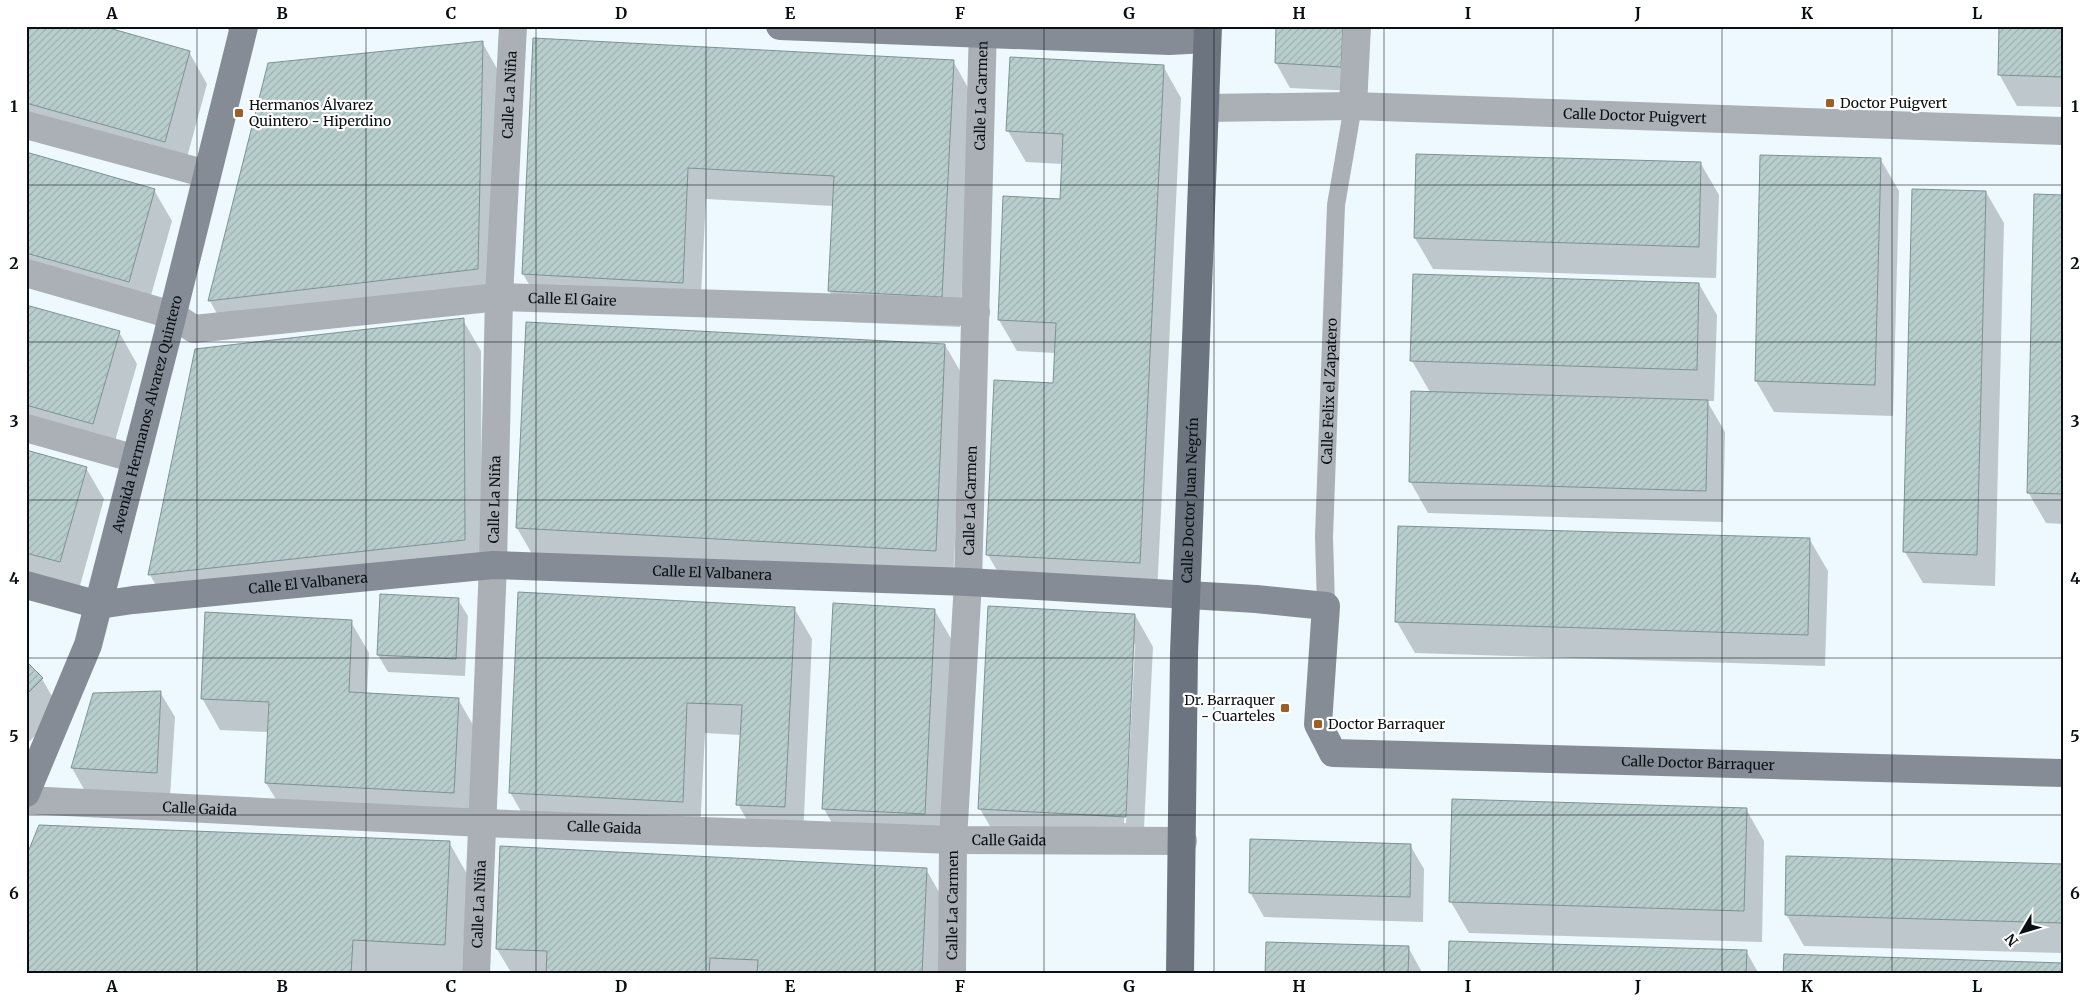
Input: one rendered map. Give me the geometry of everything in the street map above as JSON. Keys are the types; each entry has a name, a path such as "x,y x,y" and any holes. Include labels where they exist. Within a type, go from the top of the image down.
{"main road":[{"name":"Calle Doctor Juan Negrín","path":"1180,974 1186,595 1206,108 1207,33"}],"street":[{"path":"243,26 255,26"},
{"name":"Avenida Hermanos Alvarez Quintero","path":"26,792 88,645 243,26"},
{"name":"Calle La Niña","path":"476,974 493,565 499,297 513,26"},
{"path":"780,26 983,30 1168,41 1207,33"},
{"name":"Calle Felix el Zapatero","path":"1353,106 1357,26"},
{"name":"Calle La Carmen","path":"952,974 953,840 968,582 983,30"},
{"name":"Calle Doctor Puigvert","path":"1206,108 1353,106 2063,131"},
{"path":"26,125 207,174"},
{"name":"Calle El Gaire","path":"26,273 172,315 194,329 499,297 976,312"},
{"path":"26,428 136,459"},
{"name":"Calle El Valbanera","path":"99,605 132,600 493,565 968,582 1256,599 1326,606"},
{"path":"26,584 99,605"},
{"name":"Calle Felix el Zapatero","path":"1326,606 1318,724 1333,753"},
{"name":"Calle Doctor Barraquer","path":"1333,753 2063,774"},
{"name":"Calle Gaida","path":"26,800 482,823 953,840 1183,841"}],"lane":[{"name":"Calle Felix el Zapatero","path":"1326,606 1324,537 1336,204 1353,106"}],"building":[{"path":"26,26 102,26 190,51 165,142 26,103"},
{"path":"1276,26 1343,26 1341,67 1275,63"},
{"path":"1999,26 2063,26 2063,77 1998,75"},
{"path":"533,38 954,60 942,297 828,291 834,176 688,168 683,283 522,274"},
{"path":"483,41 478,269 208,301 268,63"},
{"path":"1010,57 1164,65 1140,563 986,555 994,380 1053,383 1056,323 998,320 1003,196 1060,199 1063,134 1006,131"},
{"path":"26,152 155,189 129,282 26,253"},
{"path":"1416,154 1701,162 1699,247 1414,238"},
{"path":"1760,155 1881,158 1875,385 1755,381"},
{"path":"1912,189 1986,191 1977,555 1903,552"},
{"path":"2034,194 2063,195 2063,494 2027,493"},
{"path":"1413,274 1699,283 1697,370 1410,361"},
{"path":"26,305 120,331 93,424 26,405"},
{"path":"464,318 465,540 148,575 195,349"},
{"path":"526,322 945,344 936,551 516,528"},
{"path":"1411,391 1708,400 1706,491 1409,482"},
{"path":"26,450 87,467 60,562 26,553"},
{"path":"1398,526 1810,538 1808,635 1395,622"},
{"path":"518,592 795,607 785,807 736,805 742,705 687,703 683,802 509,793"},
{"path":"380,594 459,598 456,659 377,655"},
{"path":"833,603 935,609 925,814 822,809"},
{"path":"988,606 1135,614 1126,817 978,809"},
{"path":"205,612 352,620 349,692 459,698 454,793 265,783 269,702 201,699"},
{"path":"26,661 43,678 26,695"},
{"path":"161,691 157,773 71,768 93,693"},
{"path":"1452,799 1747,808 1744,911 1449,902"},
{"path":"39,825 450,841 445,945 353,940 351,974 26,974 26,857"},
{"path":"1250,839 1411,844 1410,897 1249,893"},
{"path":"500,846 927,868 922,974 757,974 758,960 710,958 709,974 546,974 547,951 496,949"},
{"path":"1786,856 2063,864 2063,923 1785,915"},
{"path":"1449,941 1747,950 1746,974 1448,974"},
{"path":"1266,942 1409,946 1408,974 1265,974"},
{"path":"1784,954 2063,963 2063,974 1783,974"}],"place":[{"name":"Doctor Puigvert","path":"1830,103"},
{"name":"Hermanos Álvarez Quintero - Hiperdino","path":"239,113"},
{"name":"Dr. Barraquer - Cuarteles","path":"1285,708"},
{"name":"Doctor Barraquer","path":"1318,724"}]}
